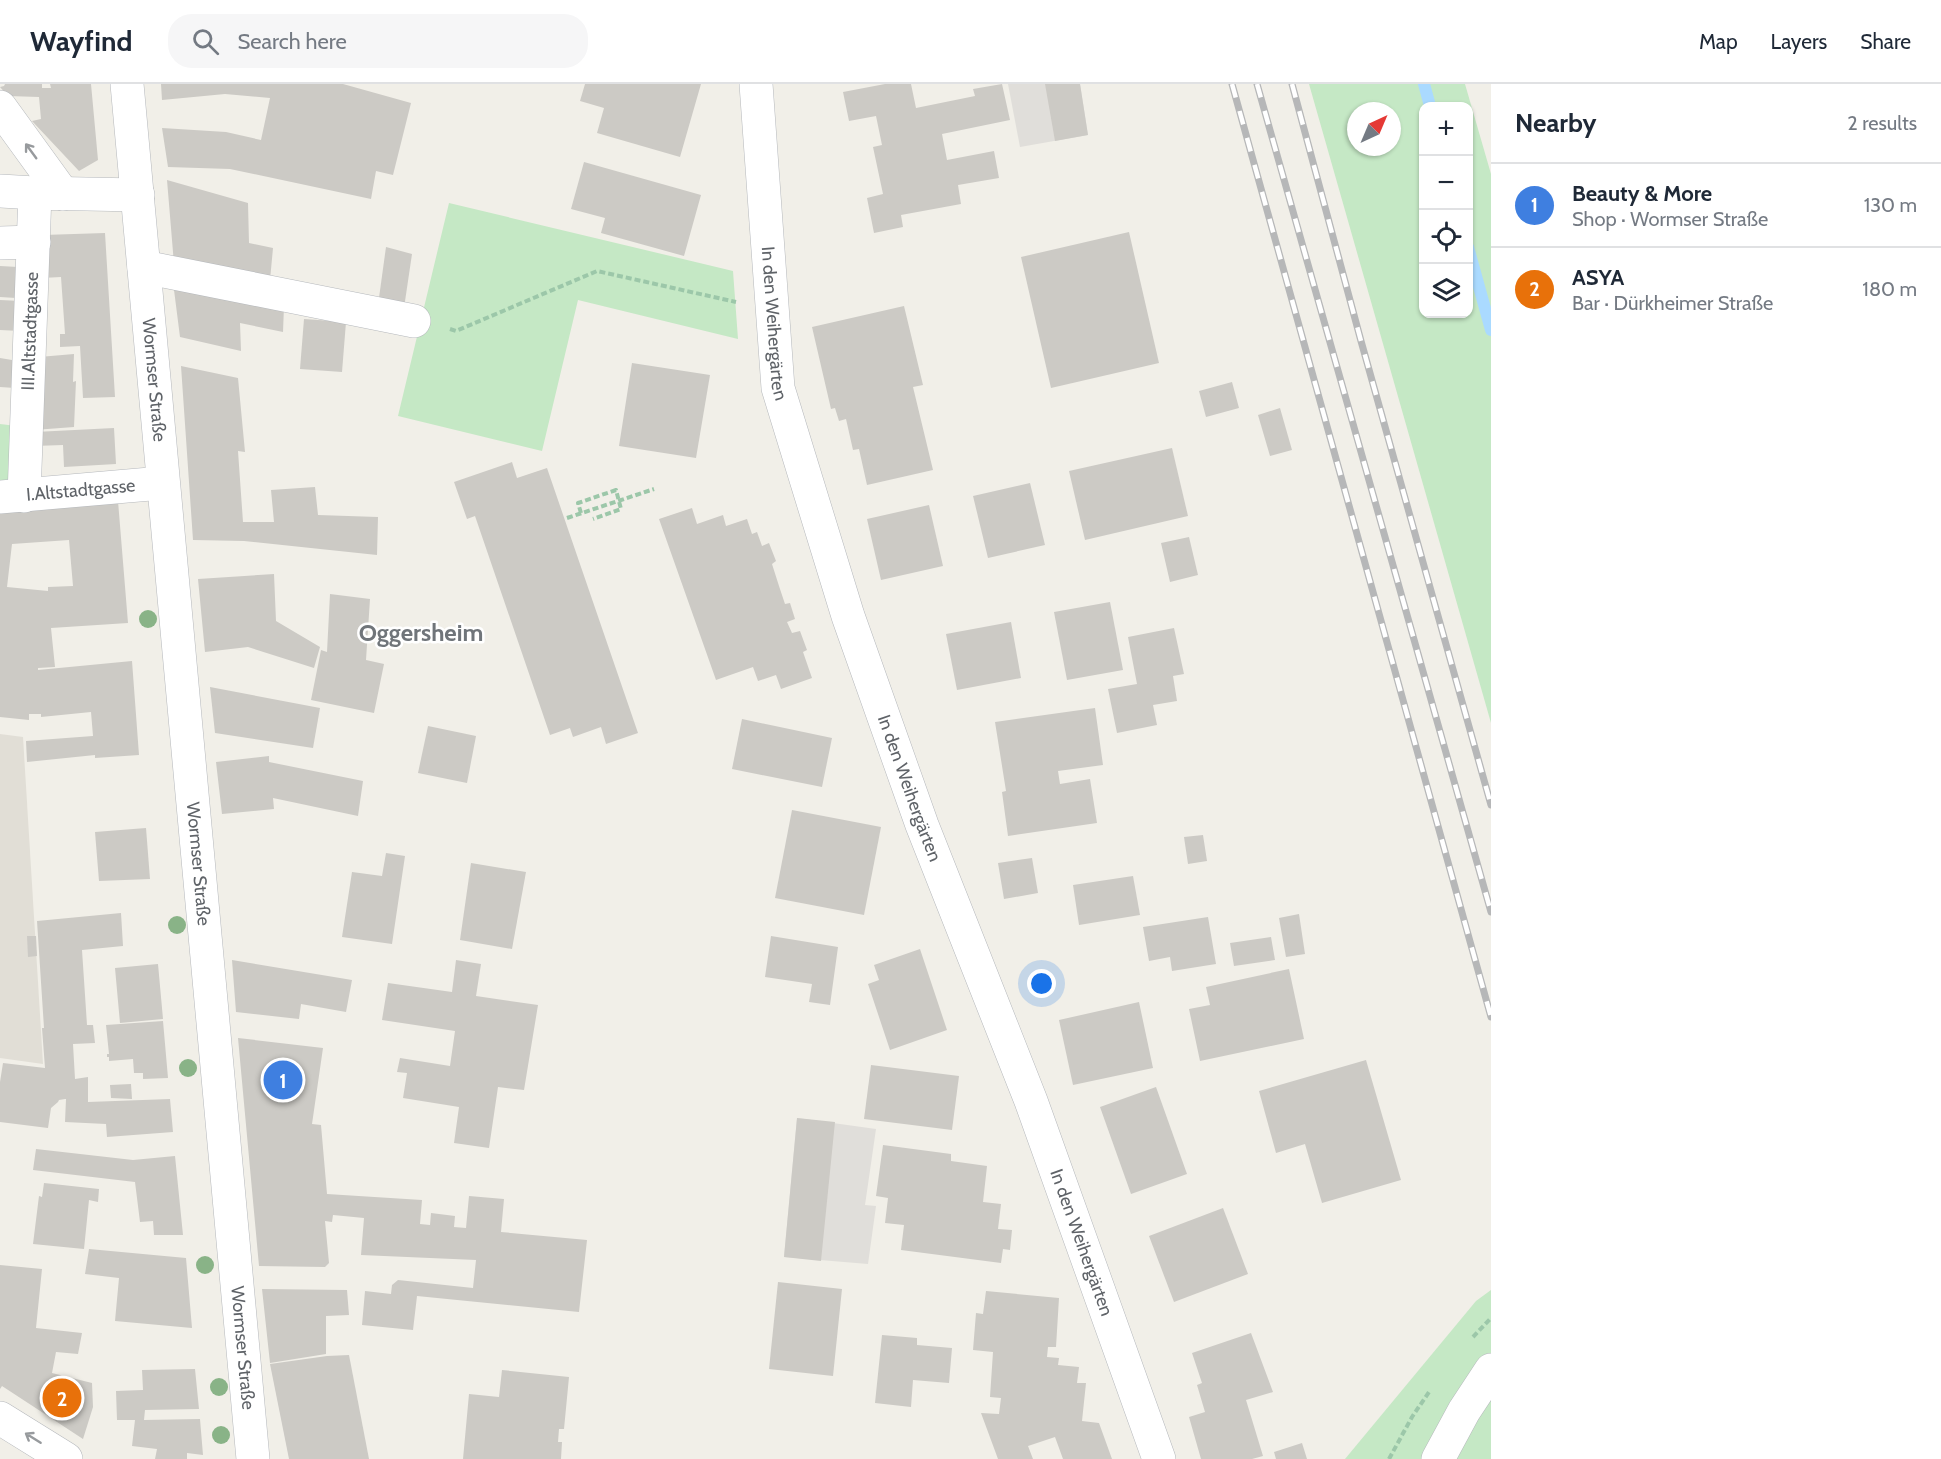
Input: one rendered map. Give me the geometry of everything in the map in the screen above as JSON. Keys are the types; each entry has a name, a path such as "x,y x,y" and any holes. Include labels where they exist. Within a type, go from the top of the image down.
{"street":[{"name":"Wormser Straße","path":"127,84 162,483 193,794 250,1456"},
{"name":"In den Weihergärten","path":"753,87 778,388 848,616 921,825 1031,1101 1159,1459"},
{"path":"0,107 49,194"},
{"path":"0,191 138,195"},
{"name":"III.Altstadtgasse","path":"12,496 13,426 34,242 49,194"},
{"path":"0,243 34,242"},
{"path":"144,267 414,321"},
{"name":"I.Altstadtgasse","path":"12,496 162,483"},
{"path":"1438,1459 1464,1411 1491,1370"},
{"path":"0,1418 66,1459"}],"path":[{"path":"414,321 456,331 597,271 771,310"},
{"path":"567,518 654,489"},
{"path":"581,513 578,503 615,490 621,509 593,519"}],"shaded area":[{"path":"1008,84 1080,84 1088,135 1020,147"},
{"path":"0,734 23,737 43,1064 0,1058"},
{"path":"797,1118 876,1129 865,1205 876,1206 868,1264 784,1257"}],"green space":[{"path":"1309,84 1465,84 1470,102 1419,102 1419,318 1473,318 1473,112 1491,174 1491,723"},
{"path":"449,203 733,271 738,339 578,300 542,451 398,416"},
{"path":"0,424 25,427 24,496 0,497"},
{"path":"1491,1290 1491,1459 1345,1459 1476,1301"}],"building":[{"path":"5,84 42,84 42,88 51,88 50,84 91,84 98,160 79,171 32,121 41,119 39,97 8,96 0,87"},
{"path":"161,84 343,84 411,103 393,175 376,171 371,199 230,169 168,167 162,128 226,132 261,140 270,98 225,94 162,100"},
{"path":"585,84 701,84 680,157 597,133 604,108 580,101"},
{"path":"885,84 911,84 916,108 975,96 973,89 1002,84 1010,120 942,134 947,160 994,151 999,178 958,185 961,204 901,215 903,227 874,233 867,198 883,194 873,147 882,145 876,116 849,121 843,92"},
{"path":"1045,84 1080,84 1088,135 1055,141"},
{"path":"584,162 701,195 684,256 601,233 605,218 571,209"},
{"path":"167,180 248,203 249,243 273,248 270,280 174,264"},
{"path":"1129,232 1159,363 1051,388 1021,257"},
{"path":"105,233 115,397 83,398 80,346 60,347 60,334 65,334 61,277 42,278 43,235"},
{"path":"386,247 412,254 404,308 378,305"},
{"path":"0,266 18,267 16,298 0,297"},
{"path":"173,282 284,306 283,332 240,323 241,351 180,337"},
{"path":"0,300 21,301 20,331 0,330"},
{"path":"904,306 923,385 913,387 933,470 867,485 859,449 853,450 846,419 839,421 835,408 831,409 812,327"},
{"path":"304,319 346,322 342,372 300,369"},
{"path":"74,354 73,382 76,381 74,427 34,430 39,357"},
{"path":"0,358 18,361 15,388 0,387"},
{"path":"632,363 710,375 696,458 619,446"},
{"path":"181,366 238,378 245,452 238,451 243,522 274,522 271,490 315,487 318,515 378,517 377,555 244,541 193,540"},
{"path":"1232,382 1239,408 1206,417 1199,391"},
{"path":"1280,408 1292,450 1270,456 1258,415"},
{"path":"114,428 116,464 64,467 63,445 34,446 35,432"},
{"path":"1172,448 1188,516 1085,540 1069,471"},
{"path":"512,462 517,478 547,468 638,733 606,744 601,727 573,737 570,728 550,735 475,516 467,519 454,482"},
{"path":"1030,483 1045,545 988,558 973,496"},
{"path":"118,501 128,623 51,628 55,667 38,668 38,670 132,661 139,755 95,758 95,755 27,762 26,741 93,736 91,712 41,717 41,714 29,714 29,720 0,717 0,509","holes":["69,540 73,586 48,587 48,591 7,587 12,544"]},
{"path":"929,505 943,566 881,580 867,519"},
{"path":"692,508 697,524 723,515 726,526 747,519 752,534 757,532 762,546 769,543 776,561 772,564 785,604 790,603 795,619 787,622 792,633 800,631 807,650 803,652 812,678 781,689 776,675 758,681 753,667 716,680 659,519"},
{"path":"1189,537 1198,575 1170,582 1161,543"},
{"path":"274,574 276,621 320,647 314,668 248,647 205,652 198,579"},
{"path":"330,594 370,599 366,660 384,664 374,713 311,700 321,650 327,652"},
{"path":"1110,602 1123,670 1067,680 1054,612"},
{"path":"1011,622 1021,678 957,690 946,634"},
{"path":"1174,628 1184,674 1173,676 1177,701 1153,705 1157,725 1117,733 1108,689 1137,684 1128,637"},
{"path":"210,687 320,708 313,748 215,733"},
{"path":"1095,708 1103,765 1058,771 1060,784 1090,779 1097,823 1008,836 1002,792 1006,791 995,722"},
{"path":"742,719 832,738 822,787 732,769"},
{"path":"428,726 476,736 467,783 418,773"},
{"path":"269,756 269,762 363,781 358,816 273,798 274,809 222,814 216,762"},
{"path":"792,810 881,827 864,915 775,898"},
{"path":"146,828 150,879 99,881 95,832"},
{"path":"1203,835 1207,861 1188,864 1184,837"},
{"path":"386,853 405,856 392,944 342,937 352,872 382,876"},
{"path":"1032,858 1038,893 1004,899 998,863"},
{"path":"471,863 526,872 512,949 460,940"},
{"path":"1133,876 1140,915 1079,925 1073,885"},
{"path":"121,913 123,946 82,950 87,1025 93,1025 95,1043 73,1044 75,1079 88,1077 88,1102 170,1099 173,1132 107,1137 106,1124 65,1122 66,1099 59,1100 51,1108 48,1128 0,1122 0,1082 3,1063 45,1068 37,921"},
{"path":"1299,914 1305,954 1286,957 1279,918"},
{"path":"1208,917 1216,964 1172,971 1170,957 1149,961 1143,927"},
{"path":"27,936 36,936 37,956 28,957"},
{"path":"771,936 838,947 830,1005 809,1002 812,984 765,977"},
{"path":"1271,937 1275,960 1234,966 1230,943"},
{"path":"920,949 947,1030 890,1050 868,984 879,980 874,965"},
{"path":"232,960 352,980 346,1012 301,1004 299,1019 236,1012"},
{"path":"456,960 481,964 476,996 538,1005 524,1090 498,1087 489,1148 454,1143 459,1107 403,1098 407,1073 397,1072 400,1058 450,1066 455,1031 382,1020 388,983 452,992"},
{"path":"158,964 163,1019 120,1023 115,968"},
{"path":"1289,969 1304,1039 1200,1061 1189,1009 1210,1005 1206,987"},
{"path":"1139,1002 1153,1068 1073,1085 1059,1020"},
{"path":"163,1021 168,1078 143,1079 143,1073 134,1073 133,1059 109,1061 106,1025"},
{"path":"238,1038 323,1048 312,1124 321,1125 327,1194 422,1200 420,1224 430,1225 431,1213 455,1216 454,1227 466,1228 469,1196 504,1199 501,1232 587,1240 579,1312 417,1296 413,1330 362,1325 365,1291 391,1294 392,1285 398,1280 473,1288 476,1260 361,1255 364,1218 333,1215 332,1222 325,1221 329,1263 325,1267 259,1266"},
{"path":"1366,1060 1401,1180 1322,1203 1305,1144 1276,1153 1259,1091"},
{"path":"871,1065 959,1076 952,1130 864,1119"},
{"path":"131,1084 132,1099 111,1098 110,1085"},
{"path":"1156,1087 1187,1174 1131,1194 1100,1107"},
{"path":"797,1118 835,1122 821,1261 784,1257"},
{"path":"883,1145 951,1154 951,1161 987,1166 983,1202 1001,1204 998,1229 1012,1230 1010,1250 1003,1249 1001,1263 901,1250 904,1225 885,1223 888,1198 876,1196"},
{"path":"36,1149 133,1160 175,1156 183,1235 154,1235 153,1221 140,1222 135,1182 33,1170"},
{"path":"44,1183 99,1189 98,1202 89,1200 84,1249 33,1244 39,1196 42,1197"},
{"path":"1223,1208 1248,1274 1174,1302 1149,1236"},
{"path":"89,1249 186,1258 192,1328 115,1321 119,1278 85,1274"},
{"path":"0,1265 42,1269 36,1328 82,1333 78,1354 56,1352 52,1373 92,1383 93,1407 83,1439 2,1386 0,1389"},
{"path":"778,1282 842,1289 833,1376 769,1369"},
{"path":"262,1289 347,1290 349,1315 326,1316 326,1354 270,1363"},
{"path":"986,1291 1059,1298 1056,1347 1048,1347 1047,1357 1059,1358 1058,1365 1079,1367 1077,1383 1086,1383 1082,1421 1099,1423 1112,1459 1063,1459 1055,1437 1028,1446 1033,1459 998,1459 981,1413 999,1414 1001,1398 990,1397 993,1352 973,1350 976,1313 983,1314"},
{"path":"1251,1333 1273,1392 1246,1400 1263,1456 1252,1459 1201,1459 1189,1417 1205,1412 1197,1385 1202,1383 1192,1353"},
{"path":"882,1335 917,1338 917,1345 952,1348 949,1383 913,1380 911,1407 875,1403"},
{"path":"349,1355 369,1459 289,1459 270,1364"},
{"path":"195,1369 199,1409 145,1410 144,1420 200,1419 203,1455 187,1453 187,1459 155,1459 157,1449 132,1446 135,1420 117,1420 116,1391 143,1390 142,1370"},
{"path":"502,1370 569,1377 564,1429 559,1429 558,1442 562,1442 561,1459 463,1459 469,1394 499,1397"},
{"path":"1302,1443 1307,1459 1276,1459 1274,1452"}],"waterway":[{"path":"1424,84 1429,102"},
{"path":"1473,264 1491,330"}],"railway":[{"path":"1232,84 1491,1017"},
{"path":"1257,84 1491,912"},
{"path":"1292,84 1361,341 1491,805"}],"place":[{"name":"Beauty & More","path":"283,1080"},
{"name":"ASYA","path":"62,1398"}],"district":[{"name":"Oggersheim","path":"421,633"}]}
